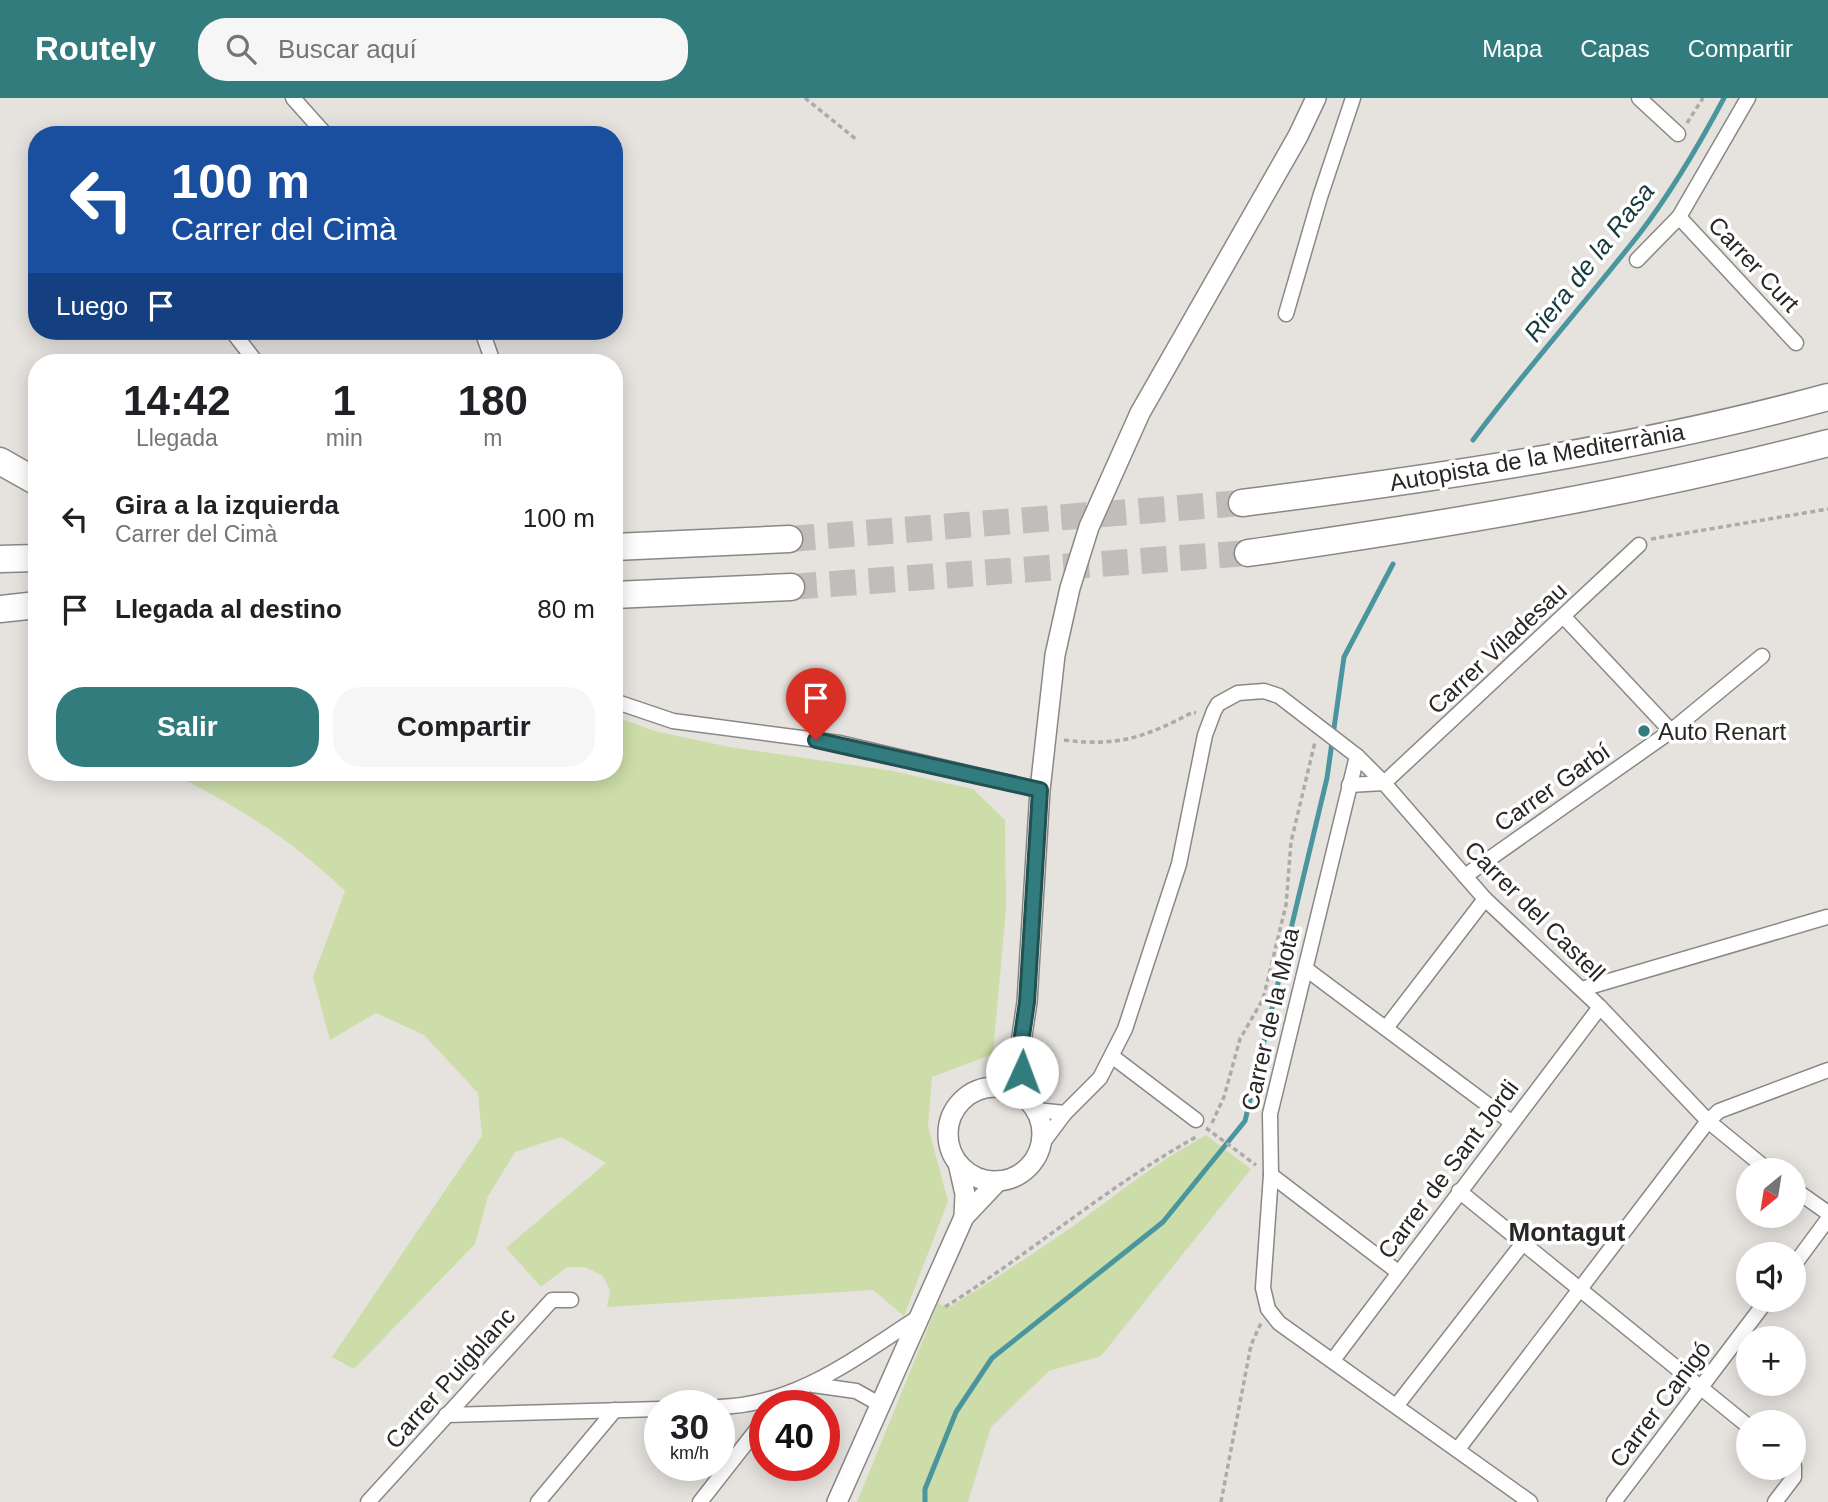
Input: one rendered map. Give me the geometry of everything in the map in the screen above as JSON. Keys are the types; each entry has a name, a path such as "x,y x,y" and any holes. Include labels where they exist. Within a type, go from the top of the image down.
{"highway":[{"name":"Autopista de la Mediterrània","path":"1242,503 1385,485 1620,444 1760,415 1828,397"},
{"name":"Autopista de la Mediterrània","path":"1248,553 1482,518 1828,443"},
{"path":"0,461 28,477"},
{"path":"623,545 789,539"},
{"path":"0,559 28,558"},
{"path":"623,595 791,587"},
{"path":"0,600 28,602"},
{"path":"0,609 28,604"}],"street":[{"path":"293,98 318,126"},
{"path":"1041,1145 1041,1124 1032,1105 1019,1056 1027,1002 1040,790 1055,655 1074,576 1089,527 1140,413 1298,136 1316,98"},
{"path":"1286,314 1320,197 1353,98"},
{"path":"1639,98 1678,134"},
{"name":"Carrer Curt","path":"1637,260 1679,217 1748,98"},
{"name":"Carrer Curt","path":"1679,217 1796,342"},
{"path":"239,340 250,354"},
{"name":"Carrer Viladesau","path":"1384,783 1639,545"},
{"path":"1564,617 1671,731"},
{"name":"Carrer Garbí","path":"1465,876 1671,731 1762,656"},
{"name":"Carrer del Castell","path":"1209,721 1218,704 1227,698 1248,690 1264,691 1279,696 1320,733 1357,756 1384,783 1485,899 1582,989 1708,1121 1753,1158"},
{"path":"623,704 673,721 839,743 1040,790"},
{"path":"958,1163 979,1179 998,1181 1011,1178 1028,1168 1065,1113 1100,1078 1113,1057 1137,1000 1179,864 1209,721"},
{"name":"Carrer de la Mota","path":"1268,1309 1262,1288 1270,1175 1270,1114 1357,756"},
{"path":"1349,785 1384,783"},
{"path":"1386,1028 1485,899"},
{"path":"1582,989 1827,917"},
{"path":"1306,969 1511,1122"},
{"name":"Carrer de Sant Jordi","path":"1333,1360 1600,1007"},
{"path":"964,1217 965,1194 958,1163 948,1141 950,1117 964,1098 985,1087 1019,1056"},
{"path":"1113,1057 1196,1120"},
{"path":"1458,1449 1708,1121 1719,1111 1828,1070"},
{"path":"985,1087 1012,1089 1032,1105 1065,1113"},
{"path":"1270,1175 1398,1272"},
{"path":"836,1502 964,1217 998,1181"},
{"path":"1460,1191 1736,1417"},
{"path":"1806,1197 1828,1213"},
{"path":"1806,1249 1828,1219"},
{"path":"1397,1405 1523,1243"},
{"name":"Carrer Puigblanc","path":"368,1502 552,1300 571,1300"},
{"path":"1268,1309 1279,1323 1530,1502"},
{"name":"Carrer Canigó","path":"1614,1502 1758,1312"},
{"path":"802,1390 920,1316"},
{"path":"813,1385 856,1391 881,1405"},
{"path":"446,1416 644,1409"},
{"path":"538,1502 615,1410"},
{"path":"700,1502 749,1439"},
{"path":"1775,1502 1792,1480"}],"path":[{"path":"805,98 857,140"},
{"path":"1678,134 1703,98"},
{"path":"1639,545 1653,537 1828,509"},
{"path":"1059,739 1101,744 1154,732 1193,712 1209,721"},
{"path":"942,1309 993,1277 1158,1158 1208,1130 1224,1097 1240,1039 1263,999 1286,905 1291,842 1320,733"},
{"path":"1208,1130 1254,1163"},
{"path":"1221,1502 1251,1345 1268,1309"}],"green space":[{"path":"623,719 654,731 730,747 893,771 973,789 1005,820 1006,909 993,1054 932,1077 928,1126 948,1201 904,1316 873,1290 607,1307 610,1290 603,1276 585,1267 567,1267 541,1287 506,1248 606,1163 561,1137 515,1152 488,1196 475,1244 354,1369 332,1357 482,1136 478,1093 424,1035 376,1013 330,1040 313,977 345,891 283,839 186,781 623,781"},
{"path":"1206,1135 1251,1169 1101,1356 1049,1371 991,1427 968,1502 857,1502 938,1303 948,1308 1059,1236 1163,1161"}],"waterway":[{"name":"Riera de la Rasa","path":"1473,440 1652,217 1685,167 1724,98"},
{"path":"925,1502 925,1489 956,1412 992,1358 1163,1222 1245,1121 1327,778 1344,657 1393,564"}],"tunnel":[{"path":"789,539 1242,503"},
{"path":"791,587 1248,553"}],"place":[{"name":"Auto Renart","path":"1644,731"}],"district":[{"name":"Montagut","path":"1567,1232"}],"route":[{"path":"816,740 1040,790 1027,1002 1019,1056 1022,1072"}]}
